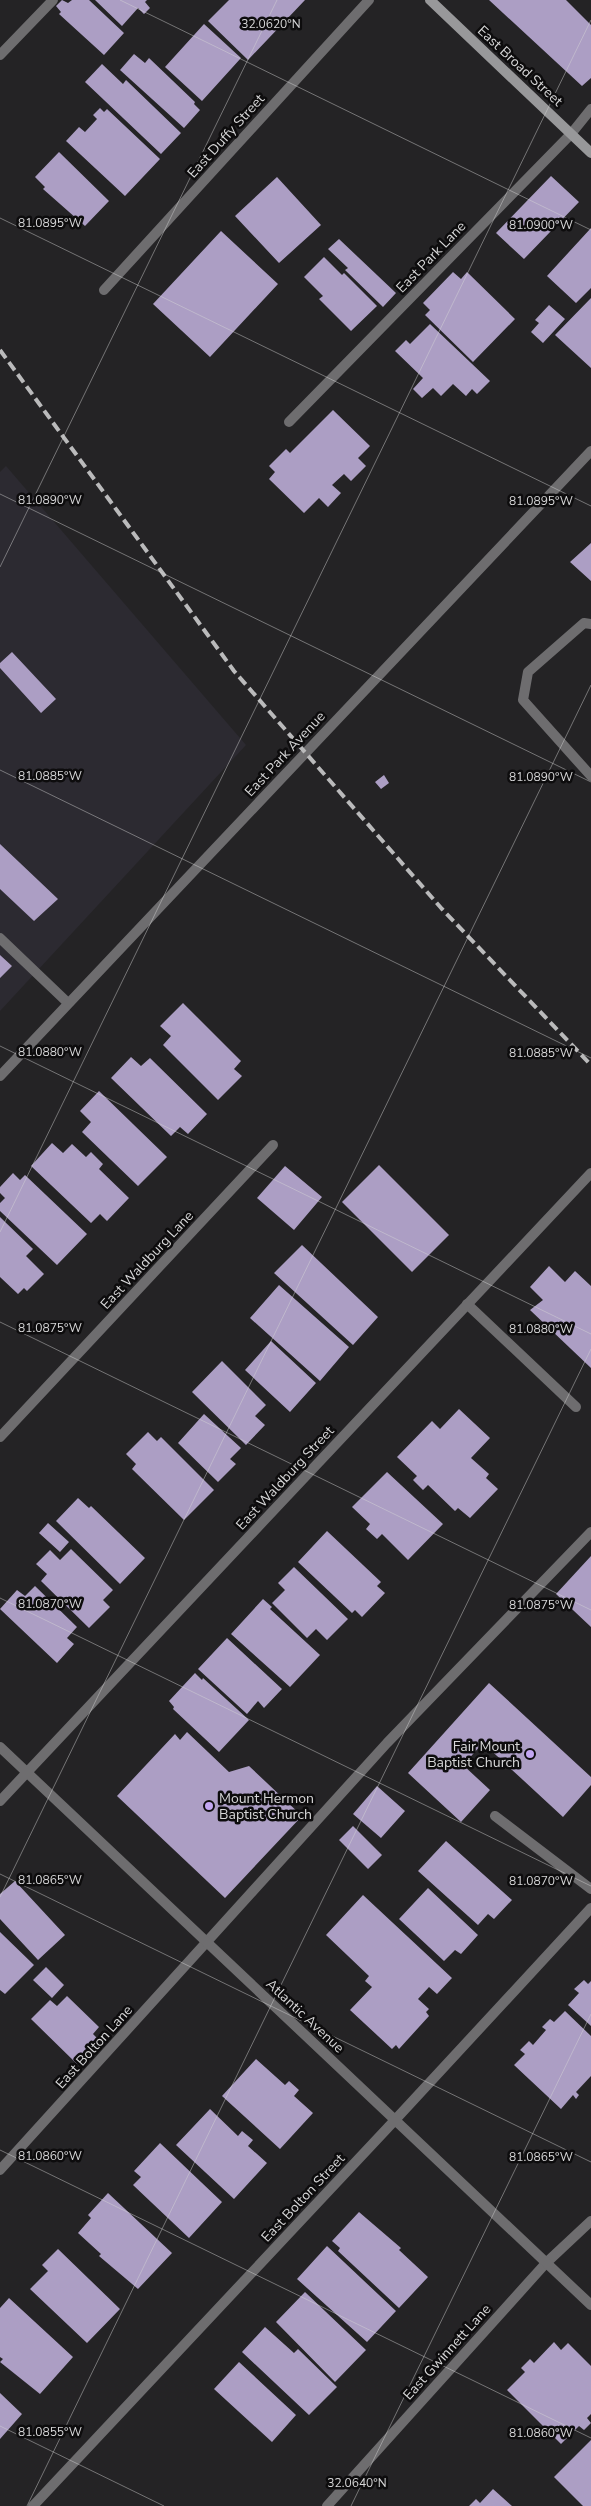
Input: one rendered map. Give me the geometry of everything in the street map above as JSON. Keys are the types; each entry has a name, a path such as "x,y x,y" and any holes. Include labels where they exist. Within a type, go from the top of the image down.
{"main road":[{"name":"East Broad Street","path":"430,0 591,153"}],"street":[{"path":"0,55 53,0"},
{"name":"East Duffy Street","path":"104,290 369,0"},
{"name":"East Park Lane","path":"289,422 571,134 591,109"},
{"name":"East Park Avenue","path":"0,1076 591,451"},
{"path":"591,624 584,623 528,672 523,700 591,776"},
{"path":"0,938 68,1003"},
{"name":"East Waldburg Lane","path":"0,1437 273,1145"},
{"name":"East Waldburg Street","path":"0,1801 591,1173"},
{"path":"467,1304 576,1407"},
{"name":"East Bolton Lane","path":"0,2170 208,1943 387,1743 591,1532"},
{"name":"Atlantic Avenue","path":"0,1747 591,2305"},
{"path":"494,1816 591,1889"},
{"name":"East Bolton Street","path":"32,2506 395,2120 591,1908"},
{"name":"East Gwinnett Lane","path":"327,2506 546,2263 591,2221"}],"shaded area":[{"path":"6,466 246,745 0,1011 0,472"}],"building":[{"path":"62,0 68,3 72,0 89,0 124,33 104,55 59,14 61,12 56,6"},
{"path":"95,0 147,0 145,2 150,8 144,14 138,8 122,26"},
{"path":"229,0 305,0 248,60 208,21"},
{"path":"489,0 566,0 591,25 591,78 582,86"},
{"path":"204,24 241,58 202,101 165,67"},
{"path":"134,54 145,63 149,58 195,102 194,104 200,110 184,128 120,70"},
{"path":"102,64 123,84 126,80 181,133 161,154 85,82"},
{"path":"100,108 104,112 107,109 160,159 125,196 66,141 79,127 85,132 97,119 93,115"},
{"path":"59,152 109,201 85,226 43,189 45,187 35,177"},
{"path":"551,176 579,202 524,259 496,233"},
{"path":"277,177 321,225 279,263 235,216"},
{"path":"591,228 591,288 576,303 547,276"},
{"path":"221,231 278,284 210,357 153,304"},
{"path":"339,239 396,293 383,307 345,270 348,268 328,249"},
{"path":"324,257 342,275 344,273 377,306 351,331 319,299 323,296 304,277"},
{"path":"453,272 461,279 467,272 515,319 473,362 425,315 430,310 423,303"},
{"path":"591,298 591,368 555,335"},
{"path":"549,305 565,319 543,343 531,332 539,323 535,320"},
{"path":"430,324 490,381 477,394 472,389 466,396 453,384 441,396 433,388 422,398 413,389 423,378 395,351 406,340 410,344"},
{"path":"333,410 370,446 358,458 366,466 351,481 344,474 332,485 341,493 328,507 319,498 304,513 269,479 275,472 269,466 286,449 290,453"},
{"path":"591,543 591,581 570,562"},
{"path":"12,652 56,699 41,713 0,668 0,663"},
{"path":"384,775 389,783 381,789 375,782"},
{"path":"0,844 58,899 34,921 0,889"},
{"path":"0,955 12,966 0,978"},
{"path":"183,1003 241,1061 234,1069 242,1076 218,1100 163,1045 171,1036 160,1026"},
{"path":"131,1057 141,1066 150,1058 207,1114 188,1134 180,1127 171,1136 111,1078"},
{"path":"99,1091 167,1157 138,1186 82,1132 91,1122 80,1111"},
{"path":"52,1143 63,1153 72,1144 86,1157 91,1152 103,1164 99,1169 129,1198 107,1221 100,1214 91,1223 31,1166"},
{"path":"379,1165 449,1235 412,1272 342,1202"},
{"path":"285,1166 322,1197 294,1230 257,1198"},
{"path":"13,1173 20,1180 25,1175 87,1234 57,1265 0,1211 0,1203 5,1198 0,1193 0,1187"},
{"path":"0,1217 33,1249 26,1256 44,1274 27,1291 24,1288 18,1294 0,1277"},
{"path":"302,1245 378,1317 353,1345 274,1273"},
{"path":"549,1266 565,1282 575,1271 591,1286 591,1368 530,1310 543,1300 530,1287"},
{"path":"279,1285 349,1347 320,1381 250,1318"},
{"path":"271,1341 316,1383 290,1412 245,1370"},
{"path":"222,1361 266,1405 255,1416 265,1425 246,1445 192,1392"},
{"path":"459,1409 490,1438 471,1458 489,1474 486,1478 498,1489 470,1518 458,1508 455,1511 428,1485 423,1490 413,1480 417,1476 397,1457 432,1421 440,1429"},
{"path":"204,1414 241,1448 230,1459 236,1464 218,1482 178,1443"},
{"path":"148,1432 157,1441 161,1437 214,1490 184,1520 132,1469 136,1464 126,1454"},
{"path":"387,1472 443,1524 408,1560 382,1534 377,1539 366,1529 370,1524 352,1507"},
{"path":"78,1498 89,1508 91,1506 145,1558 120,1584 56,1521"},
{"path":"48,1523 69,1542 60,1552 39,1533"},
{"path":"327,1531 381,1582 377,1586 385,1593 362,1617 355,1610 352,1613 298,1562"},
{"path":"71,1549 113,1590 103,1600 110,1607 89,1628 41,1581 47,1574 36,1564 50,1550 60,1560"},
{"path":"591,1556 591,1627 556,1594"},
{"path":"294,1567 348,1619 327,1640 316,1629 307,1638 272,1603 285,1590 278,1583"},
{"path":"35,1586 77,1627 67,1638 74,1644 57,1663 0,1609 17,1590 25,1596"},
{"path":"263,1599 272,1607 270,1609 320,1655 290,1687 231,1634"},
{"path":"227,1638 282,1689 264,1708 258,1701 247,1714 198,1669"},
{"path":"195,1673 249,1720 219,1752 173,1709 174,1707 169,1701"},
{"name":"Fair Mount Baptist Church","path":"489,1683 591,1777 591,1785 563,1817 483,1743 463,1765 490,1790 461,1822 408,1773"},
{"name":"Mount Hermon Baptist Church","path":"187,1732 229,1772 249,1766 302,1816 225,1898 117,1796 175,1734 180,1740"},
{"path":"377,1786 405,1811 381,1838 353,1814"},
{"path":"353,1826 382,1855 368,1869 339,1840"},
{"path":"446,1841 512,1900 494,1919 488,1914 478,1925 418,1871"},
{"path":"15,1881 65,1935 38,1960 0,1919 0,1894"},
{"path":"428,1888 478,1935 461,1954 455,1950 444,1961 399,1919"},
{"path":"363,1895 452,1978 437,1994 429,1987 418,1999 429,2009 426,2012 429,2016 399,2049 396,2045 392,2049 350,2010 372,1987 365,1981 369,1976 326,1935"},
{"path":"0,1932 34,1965 5,1994 0,1990"},
{"path":"46,1967 64,1985 52,1998 33,1980"},
{"path":"584,1980 588,1984 591,1981 591,2026 568,2005 579,1993 574,1989"},
{"path":"67,1996 99,2027 93,2034 100,2041 77,2064 31,2019 50,2000 57,2006"},
{"path":"565,2011 591,2036 591,2076 576,2092 579,2095 576,2099 573,2095 561,2109 514,2065 525,2054 520,2050 529,2041 533,2045 546,2030 542,2027 550,2019 554,2022"},
{"path":"256,2059 285,2085 289,2081 299,2090 294,2096 313,2113 280,2149 222,2096"},
{"path":"210,2109 238,2136 242,2131 253,2140 248,2146 267,2163 234,2199 176,2145"},
{"path":"160,2143 222,2202 189,2238 133,2185 141,2177 134,2171"},
{"path":"108,2193 172,2253 138,2289 99,2256 101,2254 78,2233 91,2218 88,2215"},
{"path":"359,2212 401,2248 399,2250 428,2277 399,2308 338,2251 340,2248 332,2241"},
{"path":"327,2246 396,2311 367,2342 297,2279"},
{"path":"58,2249 120,2309 87,2343 30,2289 48,2271 42,2265"},
{"path":"305,2292 366,2350 335,2382 276,2322"},
{"path":"9,2298 73,2357 40,2394 0,2362 3,2359 0,2357 0,2308"},
{"path":"265,2327 294,2353 298,2349 337,2387 309,2415 242,2352"},
{"path":"554,2342 561,2350 568,2343 591,2366 591,2414 587,2418 591,2423 584,2430 579,2426 561,2444 507,2390 525,2372 521,2368 530,2359 534,2363"},
{"path":"239,2362 296,2415 272,2442 214,2389"},
{"path":"0,2393 22,2414 0,2439"},
{"path":"591,2440 591,2506 583,2506 554,2477"},
{"path":"493,2489 512,2506 469,2506 476,2499 480,2503"}],"railway":[{"path":"0,350 234,671 442,909 591,1065"}],"place":[{"name":"Fair Mount Baptist Church","path":"530,1754"},
{"name":"Mount Hermon Baptist Church","path":"209,1806"}]}
